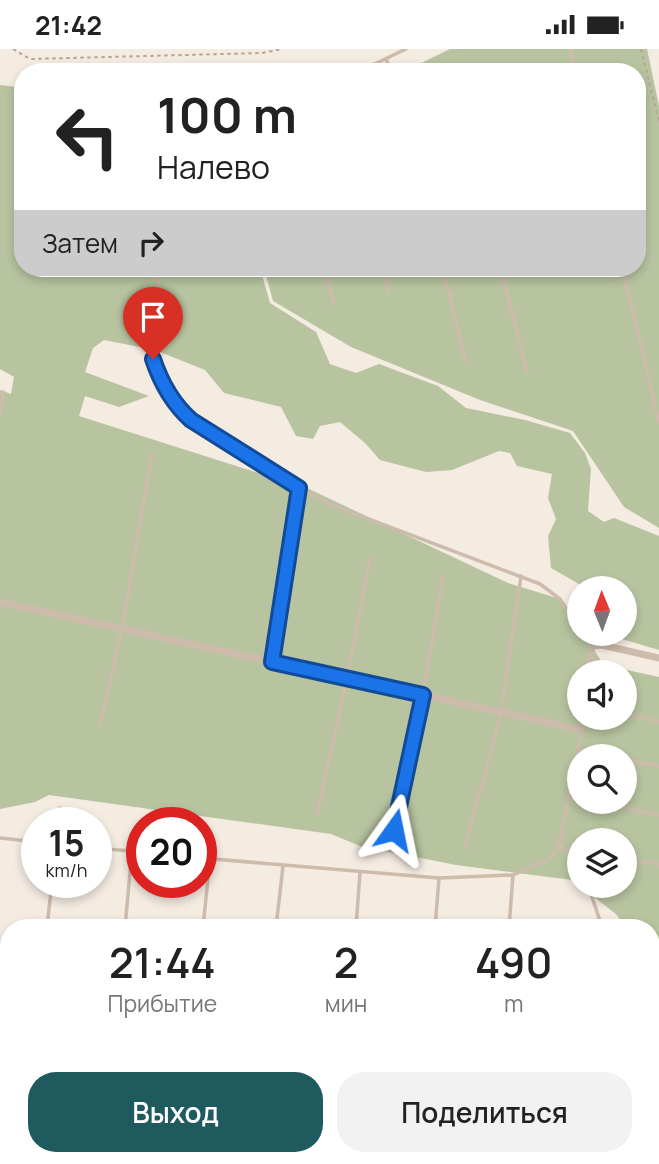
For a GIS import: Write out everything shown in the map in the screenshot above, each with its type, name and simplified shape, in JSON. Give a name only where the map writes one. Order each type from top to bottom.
[{"type":"street","points":[[0,602],[567,727]]},
{"type":"street","points":[[590,660],[592,646]]},
{"type":"street","points":[[606,646],[659,658]]},
{"type":"lane","points":[[377,63],[406,49]]},
{"type":"lane","points":[[386,59],[388,63]]},
{"type":"lane","points":[[159,277],[153,359],[167,393],[178,409],[191,420],[299,488],[332,505],[540,583],[560,599],[567,609]]},
{"type":"lane","points":[[327,277],[334,304]]},
{"type":"lane","points":[[385,277],[389,292]]},
{"type":"lane","points":[[445,277],[466,362]]},
{"type":"lane","points":[[503,277],[527,372]]},
{"type":"lane","points":[[624,277],[659,421]]},
{"type":"lane","points":[[0,415],[4,392]]},
{"type":"lane","points":[[100,725],[122,629],[152,453]]},
{"type":"lane","points":[[272,662],[299,488]]},
{"type":"lane","points":[[317,814],[370,558]]},
{"type":"lane","points":[[394,830],[423,695],[443,576]]},
{"type":"lane","points":[[465,848],[501,713],[521,576]]},
{"type":"lane","points":[[637,716],[659,721]]},
{"type":"lane","points":[[579,744],[582,730]]},
{"type":"lane","points":[[637,761],[659,766]]},
{"type":"lane","points":[[217,860],[439,878],[513,875],[549,859],[559,846],[567,807]]},
{"type":"lane","points":[[637,810],[659,815]]},
{"type":"lane","points":[[0,838],[21,840]]},
{"type":"lane","points":[[559,846],[567,852]]},
{"type":"lane","points":[[637,861],[659,864]]},
{"type":"lane","points":[[277,919],[283,866]]},
{"type":"lane","points":[[357,919],[360,872]]},
{"type":"lane","points":[[510,919],[513,875]]},
{"type":"lane","points":[[436,919],[439,878]]},
{"type":"lane","points":[[48,919],[50,898]]},
{"type":"lane","points":[[126,919],[128,898]]},
{"type":"lane","points":[[204,919],[206,898]]},
{"type":"lane","points":[[592,898],[599,919]]},
{"type":"path","points":[[13,49],[30,58],[262,53],[282,49]]},
{"type":"path","points":[[646,69],[659,121]]},
{"type":"green space","points":[[450,49],[647,49],[659,106],[659,528],[624,507],[573,431],[480,400],[351,347],[273,301],[266,277],[646,277],[646,63],[421,63]]},
{"type":"green space","points":[[0,85],[14,87],[14,277],[263,277],[270,303],[316,332],[330,364],[356,373],[379,364],[438,386],[466,408],[525,420],[570,433],[585,453],[591,469],[588,511],[604,522],[614,518],[659,536],[659,650],[637,644],[637,576],[567,577],[551,568],[548,536],[556,519],[548,498],[552,474],[517,466],[510,453],[499,451],[452,470],[426,472],[380,460],[340,422],[320,426],[313,439],[296,436],[281,407],[224,393],[205,370],[155,350],[104,340],[93,348],[85,372],[149,396],[119,407],[85,396],[79,416],[309,489],[508,583],[560,599],[567,610],[567,646],[591,646],[601,660],[567,660],[567,730],[637,730],[637,672],[659,677],[659,919],[619,919],[595,898],[637,898],[637,828],[567,828],[567,879],[456,865],[360,846],[331,834],[217,818],[217,807],[136,807],[49,795],[35,802],[0,809],[0,390],[11,394],[14,377],[0,369]]},
{"type":"route","points":[[153,359],[167,393],[178,409],[191,420],[299,488],[272,662],[423,695],[394,830]]}]
